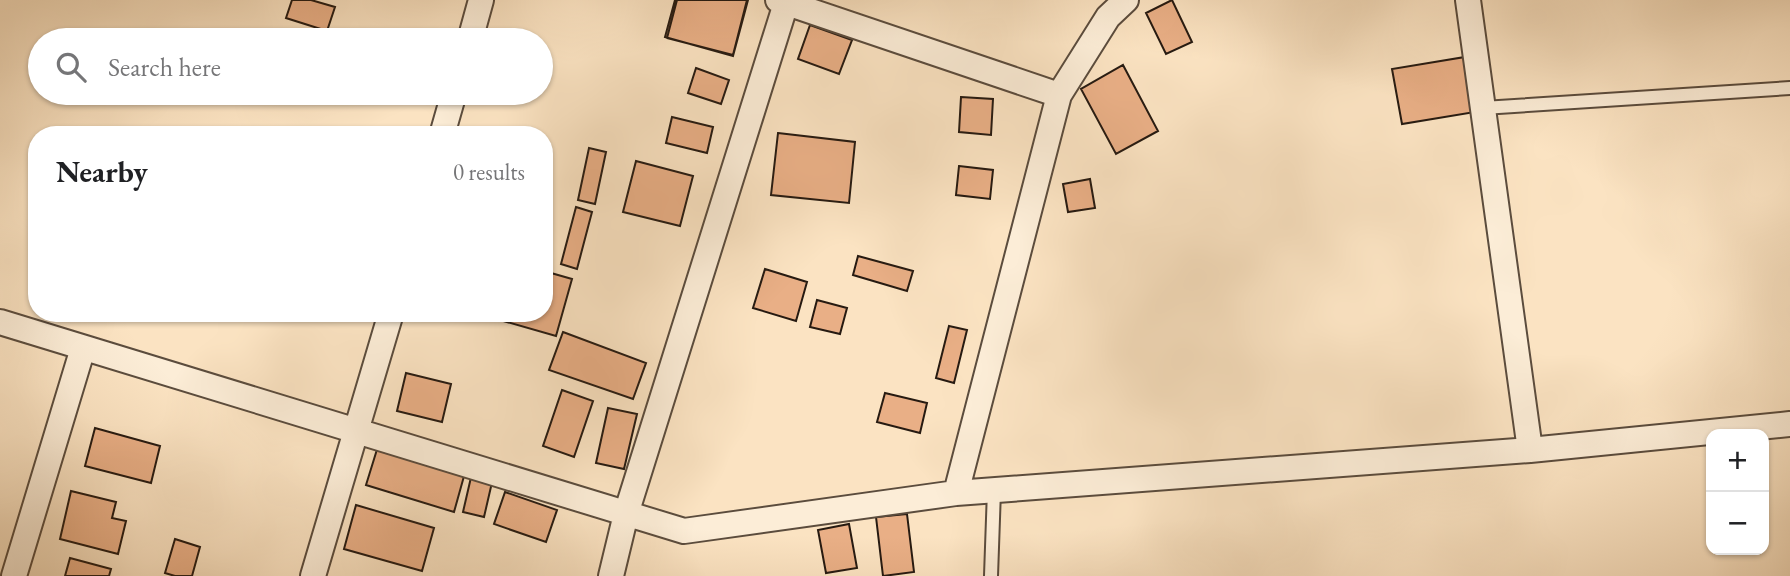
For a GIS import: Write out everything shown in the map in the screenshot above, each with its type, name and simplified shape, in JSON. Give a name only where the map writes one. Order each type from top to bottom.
[{"type":"street","points":[[473,28],[481,0]]},
{"type":"street","points":[[956,493],[1059,95],[1108,17],[1126,0]]},
{"type":"street","points":[[1468,0],[1531,450]]},
{"type":"street","points":[[611,576],[626,514],[784,1],[1059,95]]},
{"type":"street","points":[[445,126],[451,105]]},
{"type":"street","points":[[0,322],[684,531],[956,493],[1531,450],[1790,424]]},
{"type":"street","points":[[313,576],[388,322]]},
{"type":"street","points":[[14,576],[83,348]]},
{"type":"lane","points":[[1483,108],[1790,88]]},
{"type":"lane","points":[[991,576],[994,490]]},
{"type":"building","points":[[292,0],[311,0],[335,7],[328,28],[318,28],[286,18]]},
{"type":"building","points":[[675,0],[748,0],[733,56],[665,37]]},
{"type":"building","points":[[677,0],[747,0],[733,55],[667,38]]},
{"type":"building","points":[[1172,0],[1192,42],[1166,54],[1146,13]]},
{"type":"building","points":[[810,25],[852,40],[839,74],[798,59]]},
{"type":"building","points":[[1465,57],[1475,112],[1402,124],[1392,69]]},
{"type":"building","points":[[1123,65],[1158,131],[1116,154],[1081,89]]},
{"type":"building","points":[[696,68],[729,80],[721,104],[688,93]]},
{"type":"building","points":[[961,97],[993,99],[991,135],[959,132]]},
{"type":"building","points":[[672,117],[713,127],[707,153],[666,143]]},
{"type":"building","points":[[778,133],[855,142],[849,203],[771,195]]},
{"type":"building","points":[[589,148],[606,152],[595,204],[578,200]]},
{"type":"building","points":[[636,161],[693,176],[680,226],[623,212]]},
{"type":"building","points":[[959,166],[993,170],[990,199],[956,195]]},
{"type":"building","points":[[1090,179],[1095,208],[1068,212],[1063,184]]},
{"type":"building","points":[[576,207],[592,212],[577,269],[561,264]]},
{"type":"building","points":[[858,256],[913,271],[907,291],[853,275]]},
{"type":"building","points":[[765,269],[807,282],[796,321],[753,308]]},
{"type":"building","points":[[553,274],[572,279],[556,336],[507,322],[553,322]]},
{"type":"building","points":[[817,300],[847,308],[840,334],[810,327]]},
{"type":"building","points":[[949,326],[967,330],[954,383],[936,378]]},
{"type":"building","points":[[563,332],[646,363],[633,399],[549,370]]},
{"type":"building","points":[[406,373],[451,384],[442,422],[397,411]]},
{"type":"building","points":[[562,390],[593,401],[574,457],[543,446]]},
{"type":"building","points":[[885,393],[927,403],[920,433],[877,422]]},
{"type":"building","points":[[608,408],[637,414],[624,469],[596,463]]},
{"type":"building","points":[[95,428],[160,446],[151,483],[85,466]]},
{"type":"building","points":[[379,443],[466,469],[454,512],[366,485]]},
{"type":"building","points":[[472,473],[493,478],[484,517],[463,512]]},
{"type":"building","points":[[71,491],[116,502],[112,518],[126,521],[118,554],[60,539]]},
{"type":"building","points":[[505,492],[557,510],[546,542],[494,524]]},
{"type":"building","points":[[356,505],[434,528],[422,571],[344,549]]},
{"type":"building","points":[[907,514],[914,572],[883,576],[876,517]]},
{"type":"building","points":[[849,524],[857,568],[826,573],[818,530]]},
{"type":"building","points":[[175,539],[200,547],[192,576],[165,573]]},
{"type":"building","points":[[70,558],[111,569],[109,576],[65,576]]}]
